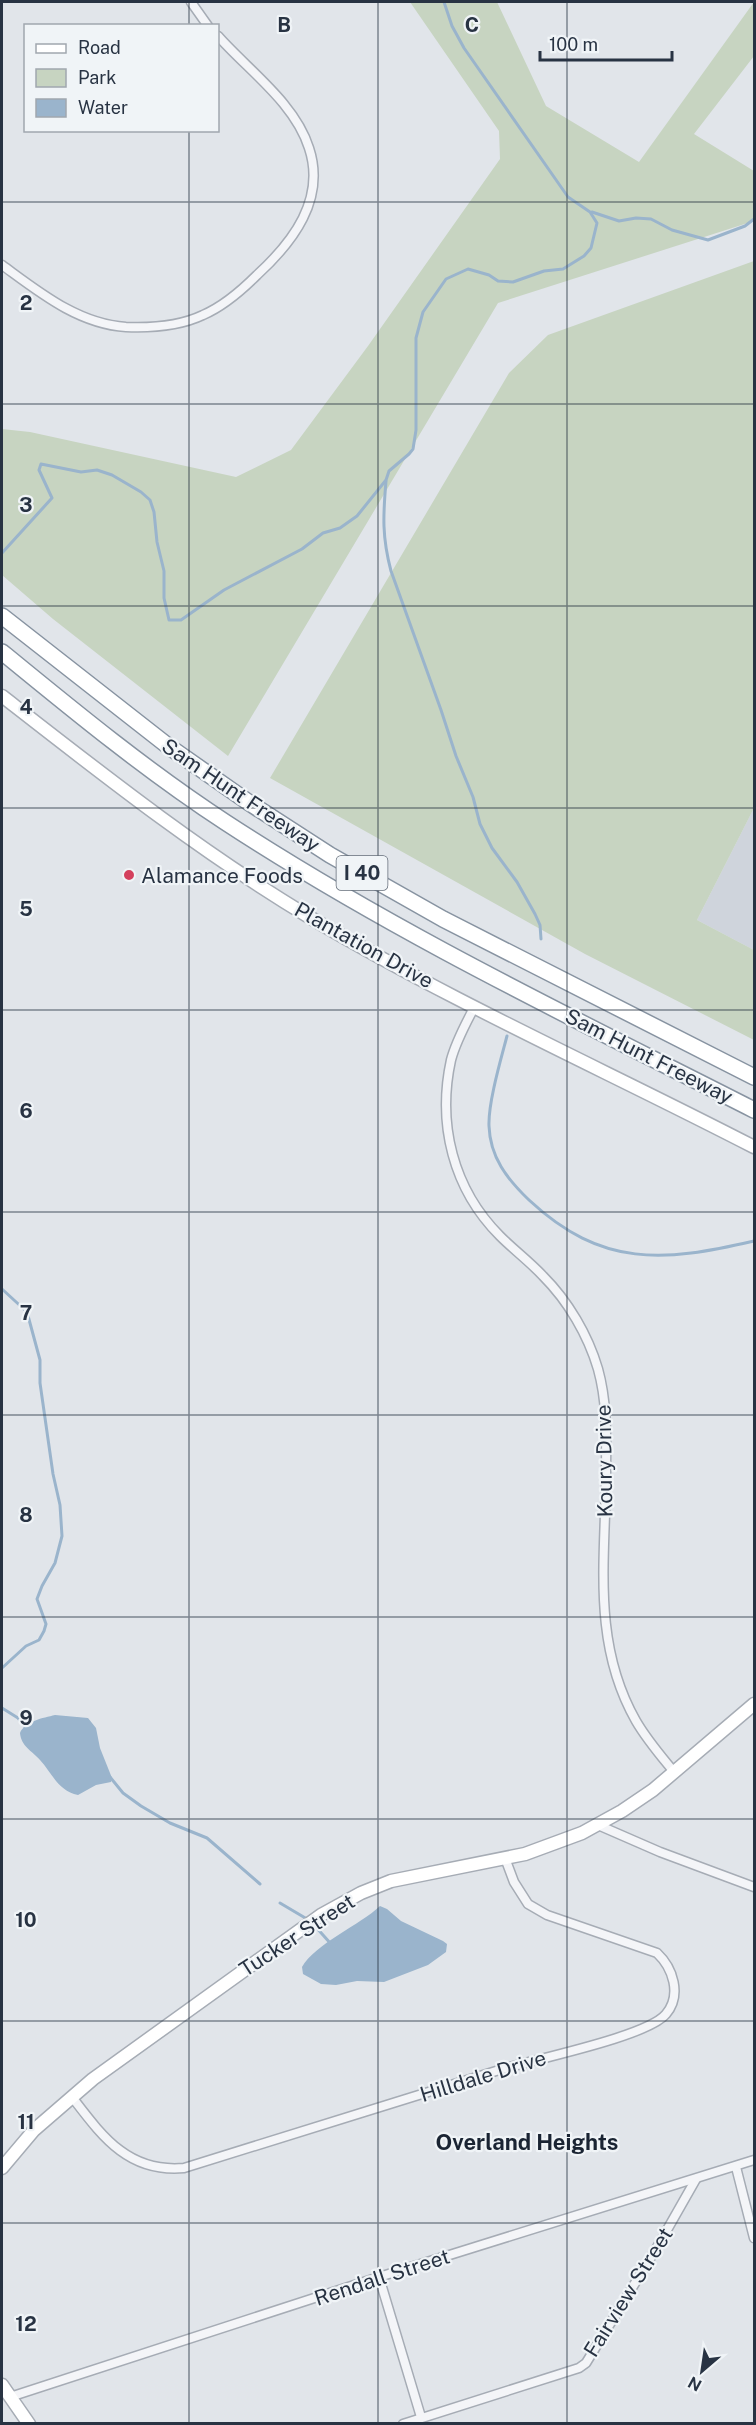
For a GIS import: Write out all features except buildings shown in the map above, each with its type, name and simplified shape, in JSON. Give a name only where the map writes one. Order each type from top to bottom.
[{"type":"highway","name":"Sam Hunt Freeway","points":[[2,616],[168,746],[248,802],[330,855],[443,919],[754,1077]]},
{"type":"highway","name":"Sam Hunt Freeway","points":[[2,652],[151,769],[223,821],[289,863],[383,918],[476,968],[754,1110]]},
{"type":"street","points":[[191,2],[207,24]]},
{"type":"street","points":[[2,265],[65,309],[93,320],[124,327],[157,327],[202,316],[237,294],[268,265],[301,225],[310,203],[313,177],[310,150],[304,133],[292,112],[219,37]]},
{"type":"street","name":"Plantation Drive","points":[[2,696],[79,758],[231,866],[312,918],[474,1006],[754,1147]]},
{"type":"street","name":"Koury Drive","points":[[474,1006],[452,1059],[447,1088],[448,1140],[466,1192],[500,1236],[559,1292],[585,1337],[598,1370],[607,1426],[602,1600],[607,1646],[623,1694],[636,1720],[674,1772]]},
{"type":"street","name":"Tucker Street","points":[[2,2168],[33,2130],[72,2097],[211,1992],[321,1914],[346,1900],[391,1881],[505,1858],[552,1845],[598,1825],[642,1798],[754,1704]]},
{"type":"street","points":[[598,1825],[660,1852],[754,1887]]},
{"type":"street","name":"Hilldale Drive","points":[[72,2097],[93,2124],[121,2152],[138,2162],[153,2167],[184,2168],[495,2071],[638,2032],[666,2014],[672,2004],[674,1989],[672,1973],[663,1958],[648,1948],[547,1915],[528,1904],[517,1888],[505,1858]]},
{"type":"street","name":"Rendall Street","points":[[10,2397],[379,2277],[754,2160]]},
{"type":"street","points":[[736,2167],[754,2238]]},
{"type":"street","name":"Fairview Street","points":[[403,2424],[579,2368],[586,2363],[696,2179]]},
{"type":"street","points":[[379,2277],[421,2417]]},
{"type":"street","points":[[2,2385],[29,2424]]},
{"type":"shaded area","points":[[754,808],[754,950],[697,920]]},
{"type":"green space","points":[[410,2],[497,2],[546,106],[639,162],[754,2],[754,56],[694,134],[754,171],[754,221],[498,303],[228,756],[53,619],[2,575],[2,429],[30,432],[236,477],[291,450],[368,346],[500,159],[499,131]]},
{"type":"green space","points":[[754,261],[754,808],[697,920],[754,950],[754,1040],[585,954],[270,778],[509,373],[548,335]]},
{"type":"water","points":[[55,1715],[88,1718],[96,1728],[100,1748],[112,1778],[111,1782],[96,1785],[78,1795],[71,1793],[60,1786],[25,1745],[20,1733],[22,1729],[35,1721]]},
{"type":"water","points":[[380,1906],[401,1921],[443,1941],[447,1944],[446,1952],[428,1965],[384,1982],[357,1981],[336,1985],[321,1984],[303,1974],[302,1967],[317,1950]]},
{"type":"waterway","points":[[2,553],[52,498],[39,470],[41,464],[81,472],[97,470],[112,475],[150,500],[164,571],[164,598],[169,620],[181,620],[224,590],[302,549],[323,533],[340,528],[357,516],[386,480],[389,471],[413,449],[416,430],[416,338],[423,312],[446,279],[468,269],[489,275],[498,281],[513,282],[544,271],[563,269],[584,256],[591,248],[597,223],[590,212],[568,197],[464,48],[452,26],[444,2]]},
{"type":"waterway","points":[[592,212],[619,221],[636,218],[651,219],[672,230],[708,240],[745,226],[754,219]]},
{"type":"waterway","points":[[386,481],[384,526],[391,571],[456,756],[473,797],[480,824],[492,848],[517,882],[535,914],[540,925],[541,939]]},
{"type":"waterway","points":[[507,1036],[495,1081],[489,1116],[490,1137],[501,1167],[529,1200],[556,1222],[582,1238],[635,1254],[691,1253],[754,1241]]},
{"type":"waterway","points":[[2,1289],[27,1312],[40,1360],[40,1383],[53,1474],[60,1505],[62,1536],[55,1563],[37,1599],[46,1624],[44,1631],[39,1640],[26,1646],[2,1668]]},
{"type":"waterway","points":[[2,1708],[18,1718],[26,1728]]},
{"type":"waterway","points":[[110,1777],[123,1793],[141,1806],[170,1823],[207,1838],[260,1884]]},
{"type":"waterway","points":[[280,1903],[307,1919]]},
{"type":"waterway","points":[[315,1926],[331,1944]]},
{"type":"place","name":"Alamance Foods","points":[[129,875]]},
{"type":"district","name":"Overland Heights","points":[[527,2142]]}]
